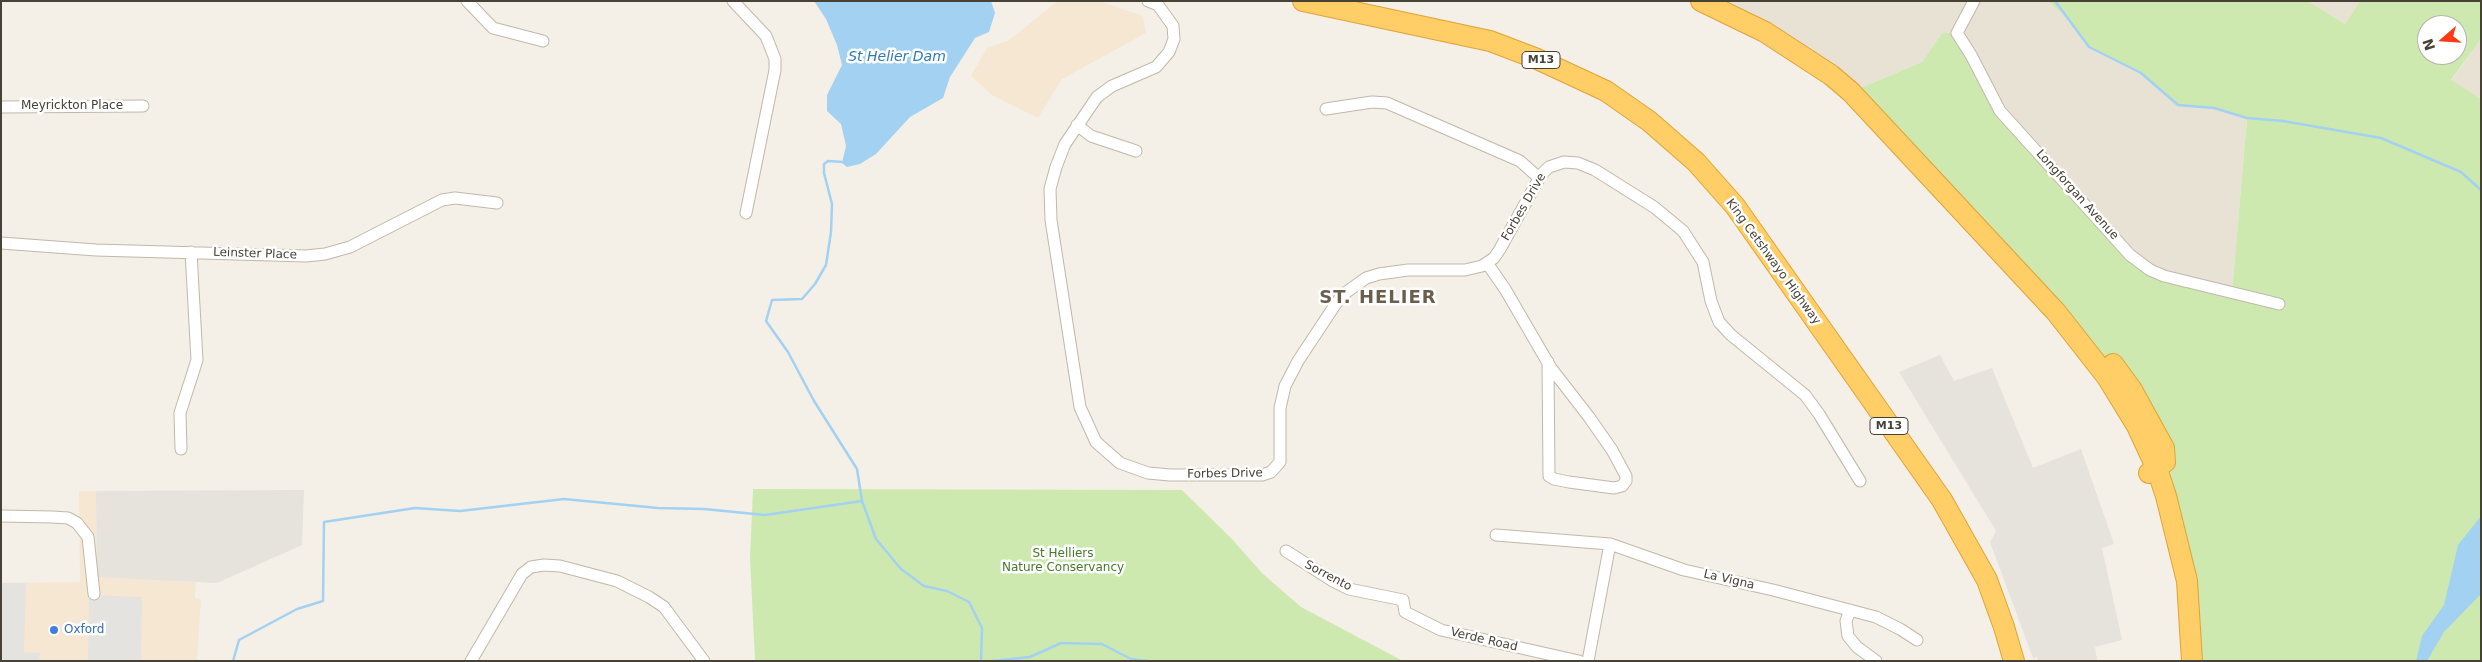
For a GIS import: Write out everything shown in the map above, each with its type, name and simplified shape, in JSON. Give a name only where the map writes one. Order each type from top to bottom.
[{"type":"highway","name":"King Cetshwayo Highway","points":[[1303,1],[1490,41],[1569,72],[1606,91],[1649,121],[1696,162],[1738,207],[1947,508],[1986,580],[2004,627],[2014,661]]},
{"type":"highway","points":[[1701,1],[1765,32],[1831,75],[1851,92],[2075,334],[2107,377],[2137,426],[2177,536],[2187,582],[2192,661]]},
{"type":"street","points":[[467,1],[493,28],[544,41]]},
{"type":"street","points":[[733,1],[766,36],[775,59],[775,70],[746,213]]},
{"type":"street","name":"Forbes Drive","points":[[1148,1],[1158,5],[1173,26],[1174,39],[1170,52],[1156,67],[1105,90],[1096,97],[1076,125],[1056,167],[1050,188],[1050,208],[1082,415],[1096,442],[1110,456],[1135,470],[1170,475],[1262,475],[1271,472],[1280,462],[1280,408],[1285,386],[1298,361],[1341,296],[1366,278],[1379,274],[1408,270],[1475,269],[1487,263],[1500,249],[1539,178],[1549,167],[1564,162],[1587,166],[1654,208],[1683,231],[1703,262],[1711,301],[1719,322],[1736,339],[1805,395],[1820,414],[1860,481]]},
{"type":"street","name":"Longforgan Avenue","points":[[1974,1],[1957,32],[1972,55],[2000,110],[2130,255],[2150,270],[2164,276],[2279,304]]},
{"type":"street","points":[[1326,110],[1372,102],[1387,103],[1520,161],[1539,178]]},
{"type":"street","name":"Meyrickton Place","points":[[1,107],[144,106]]},
{"type":"street","points":[[1076,125],[1091,136],[1136,151]]},
{"type":"street","name":"Leinster Place","points":[[1,243],[96,250],[306,256],[326,254],[350,247],[442,200],[455,198],[497,203]]},
{"type":"street","points":[[181,449],[180,413],[198,360],[191,252]]},
{"type":"street","points":[[1487,263],[1505,289],[1548,362],[1612,450],[1626,476],[1626,481],[1622,486],[1614,488],[1554,479],[1549,476],[1548,362]]},
{"type":"street","points":[[1,516],[52,516],[68,518],[77,523],[88,537],[94,594]]},
{"type":"street","name":"La Vigna","points":[[1496,535],[1610,544],[1684,570],[1850,610],[1889,622],[1917,640]]},
{"type":"street","points":[[1588,661],[1610,544]]},
{"type":"street","name":"Sorrento","points":[[1286,551],[1332,581],[1349,589],[1403,600]]},
{"type":"street","points":[[472,661],[522,574],[531,568],[544,565],[560,566],[617,581],[643,593],[664,607],[704,661]]},
{"type":"street","name":"Verde Road","points":[[1403,600],[1405,612],[1442,630],[1579,661]]},
{"type":"street","points":[[1850,610],[1846,621],[1848,636],[1856,646],[1876,661]]},
{"type":"shaded area","points":[[1058,1],[1098,1],[1143,16],[1146,33],[1062,79],[1038,118],[992,95],[971,76],[987,48],[1008,41]]},
{"type":"shaded area","points":[[1701,1],[2048,1],[2066,17],[2089,47],[2141,73],[2178,105],[2214,108],[2247,118],[2232,293],[2154,272],[2019,131],[1942,33],[1922,62],[1851,92]]},
{"type":"shaded area","points":[[2308,1],[2360,1],[2345,24]]},
{"type":"shaded area","points":[[2481,39],[2481,99],[2451,81],[2462,65],[2467,65],[2467,59]]},
{"type":"shaded area","points":[[1940,355],[1954,381],[1992,368],[2033,468],[2081,449],[2114,544],[2102,548],[2122,640],[2095,647],[2097,661],[2038,661],[2037,657],[2033,658],[1990,542],[1996,531],[1899,372]]},
{"type":"shaded area","points":[[304,490],[302,545],[217,583],[97,577],[96,491]]},
{"type":"shaded area","points":[[79,491],[96,491],[97,576],[196,582],[195,598],[201,599],[197,661],[1,661],[1,583],[80,582]]},
{"type":"shaded area","points":[[1,583],[26,583],[24,652],[40,653],[39,661],[1,661]]},
{"type":"shaded area","points":[[89,595],[142,597],[141,661],[88,661]]},
{"type":"green space","points":[[2048,1],[2308,1],[2345,24],[2360,1],[2481,1],[2481,39],[2467,58],[2467,15],[2417,15],[2417,65],[2462,65],[2451,80],[2481,99],[2481,661],[2192,661],[2177,536],[2107,377],[1851,92],[1922,62],[1942,33],[1957,33],[1996,103],[2139,262],[2232,292],[2247,119],[2214,108],[2178,105],[2141,73],[2089,47],[2066,17]]},
{"type":"green space","name":"St Helliers Nature Conservancy","points":[[753,489],[1182,490],[1232,539],[1262,573],[1301,607],[1403,661],[755,661],[750,558]]},
{"type":"water","name":"St Helier Dam","points":[[814,1],[991,1],[995,13],[989,32],[975,38],[950,77],[943,98],[910,117],[876,154],[860,164],[847,167],[842,163],[846,146],[841,124],[827,111],[827,95],[842,65],[837,45],[826,19]]},
{"type":"water","points":[[2481,516],[2481,594],[2444,632],[2427,661],[2416,661],[2422,636],[2444,605],[2458,545]]},
{"type":"waterway","points":[[2055,1],[2089,47],[2141,73],[2178,105],[2214,108],[2247,118],[2283,121],[2381,138],[2461,172],[2481,190]]},
{"type":"waterway","points":[[843,162],[828,161],[824,164],[824,173],[832,204],[831,232],[826,265],[815,284],[802,299],[772,300],[766,321],[788,352],[814,401],[857,469],[862,501],[876,539],[901,569],[924,586],[947,591],[969,602],[982,628],[981,661]]},
{"type":"waterway","points":[[233,661],[239,640],[297,609],[323,601],[324,522],[415,508],[460,511],[564,499],[658,508],[704,509],[765,515],[862,501]]},
{"type":"waterway","points":[[992,661],[1030,657],[1061,643],[1102,644],[1131,659],[1148,661]]},
{"type":"place","name":"Oxford","points":[[54,630]]},
{"type":"district","name":"ST. HELIER","points":[[1378,298]]}]
